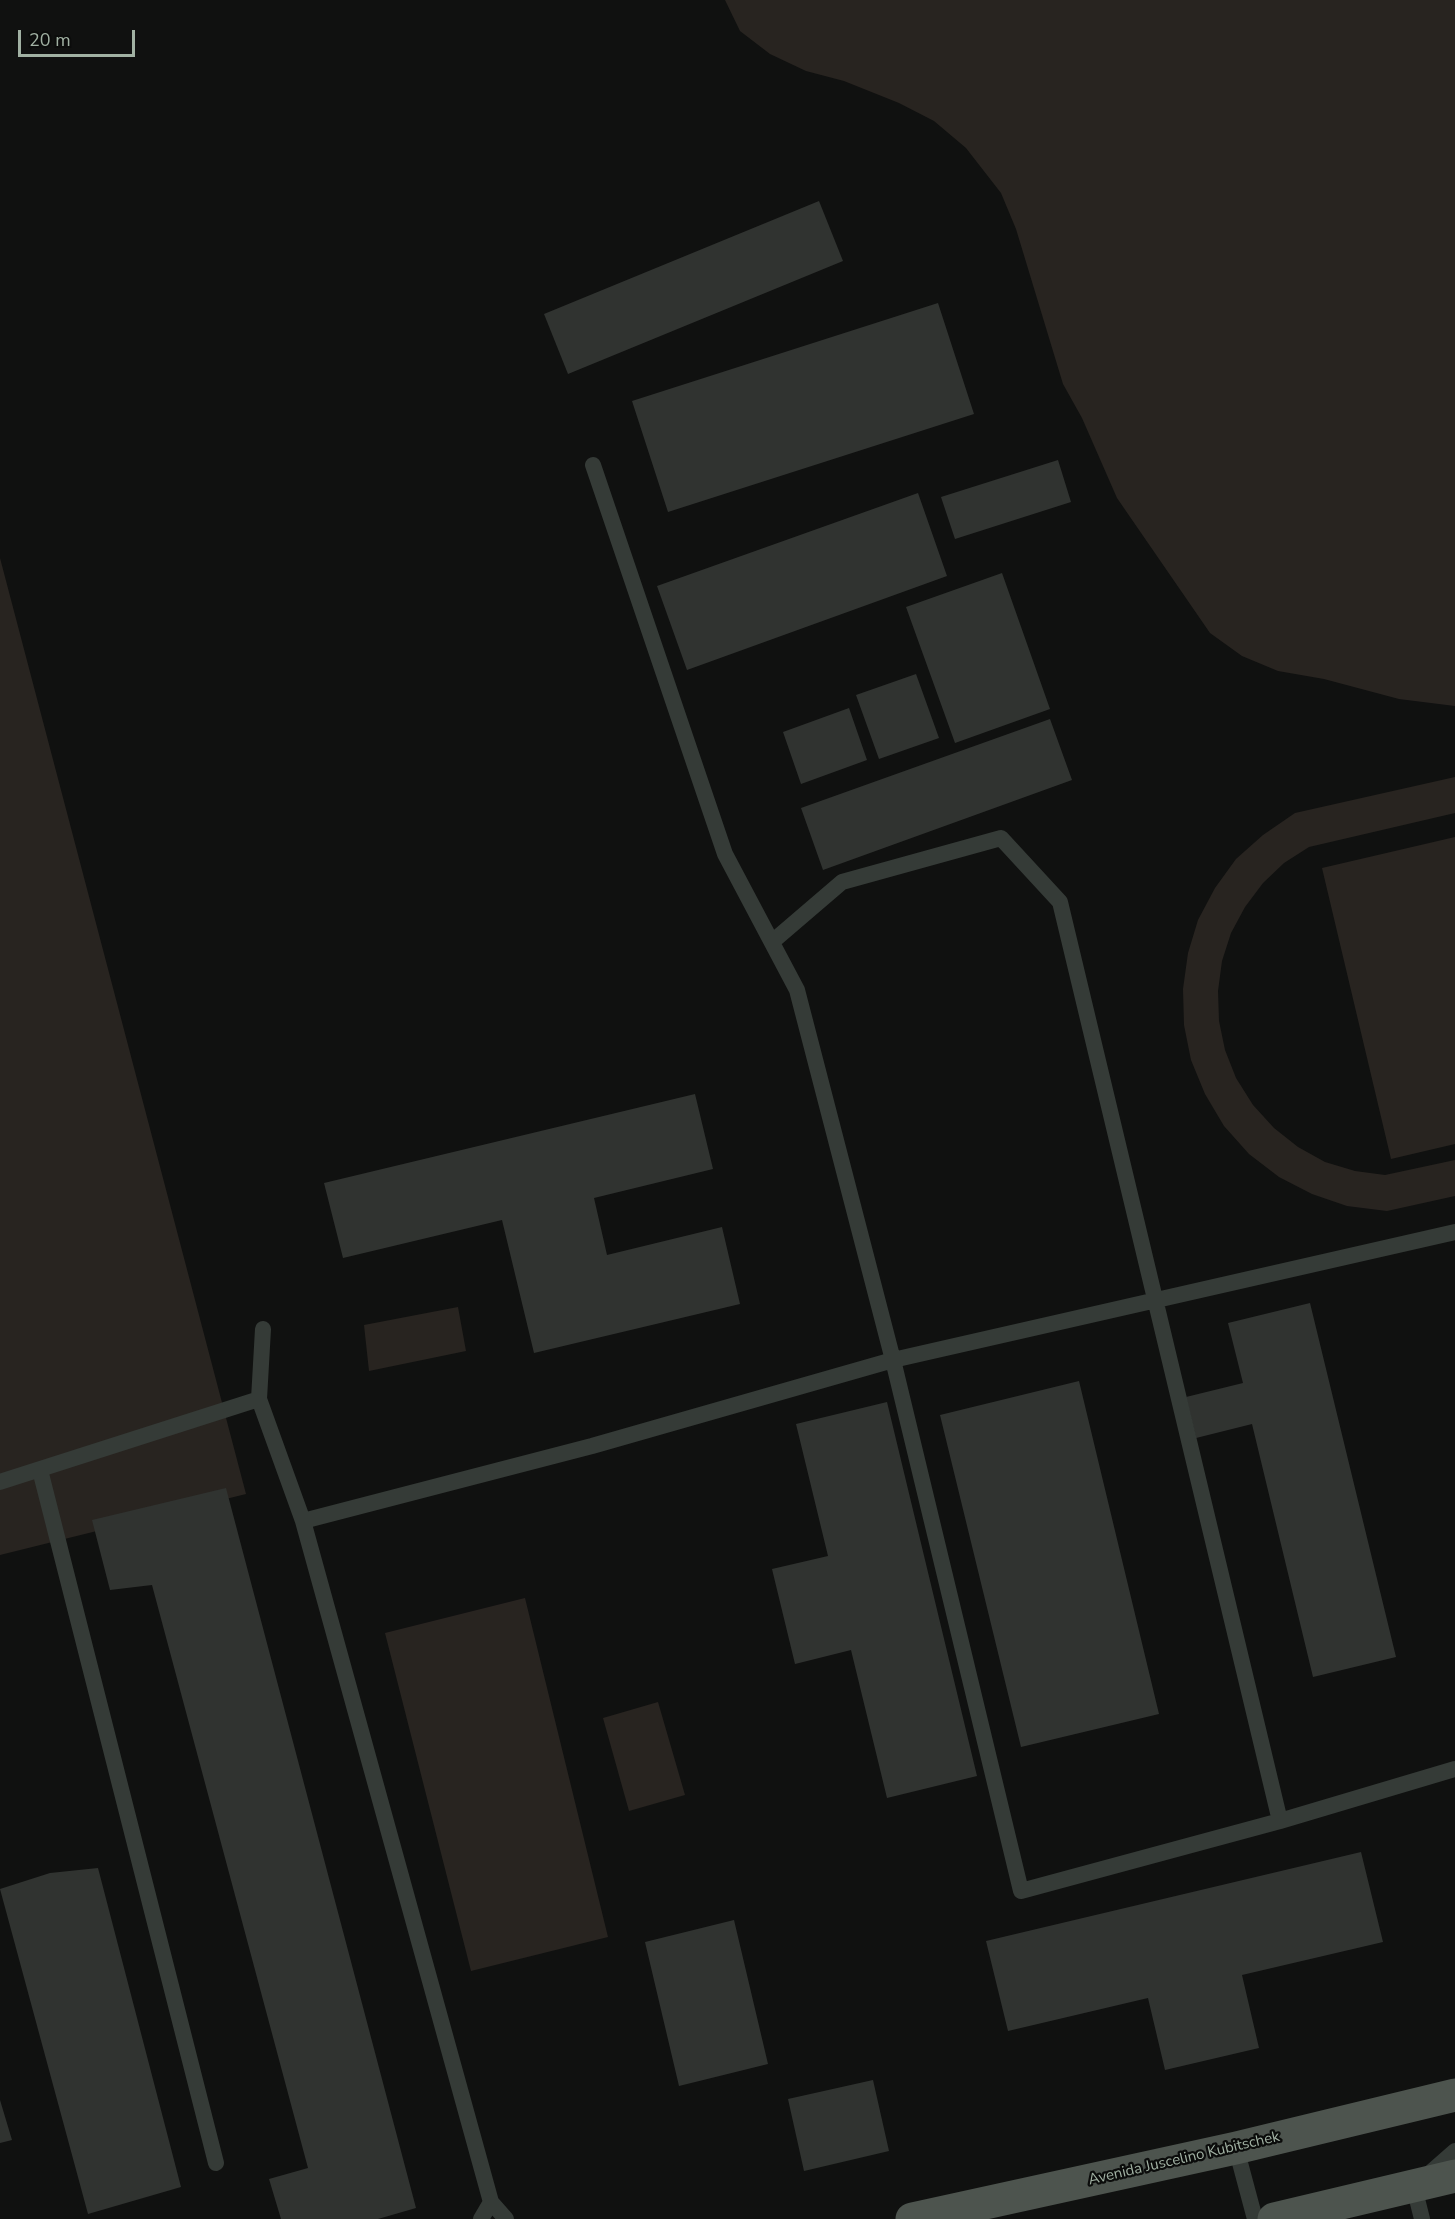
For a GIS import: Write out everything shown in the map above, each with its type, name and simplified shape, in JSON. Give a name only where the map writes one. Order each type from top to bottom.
[{"type":"main road","name":"Avenida Juscelino Kubitschek","points":[[912,2219],[1236,2148],[1455,2095]]},
{"type":"main road","points":[[1274,2219],[1455,2176]]},
{"type":"lane","points":[[593,465],[725,854],[797,990],[893,1360],[1022,1891],[1280,1821],[1455,1769]]},
{"type":"lane","points":[[772,942],[842,882],[1000,838],[1060,902],[1280,1821]]},
{"type":"lane","points":[[303,1521],[592,1446],[893,1360],[1455,1232]]},
{"type":"lane","points":[[263,1329],[259,1399],[303,1521],[491,2202],[506,2219]]},
{"type":"lane","points":[[0,1482],[259,1399]]},
{"type":"lane","points":[[40,1470],[216,2163]]},
{"type":"lane","points":[[1236,2148],[1255,2219]]},
{"type":"lane","points":[[1422,2219],[1414,2187],[1455,2151]]},
{"type":"lane","points":[[481,2219],[491,2202]]},
{"type":"shaded area","points":[[725,0],[1455,0],[1455,706],[1399,699],[1324,679],[1278,671],[1242,656],[1210,633],[1117,498],[1082,418],[1063,384],[1016,229],[1001,193],[966,148],[934,121],[899,103],[844,81],[806,71],[770,54],[740,31]]},
{"type":"shaded area","points":[[0,558],[246,1494],[0,1555]]},
{"type":"shaded area","points":[[1455,777],[1455,813],[1309,847],[1284,863],[1263,883],[1245,907],[1231,933],[1222,961],[1218,991],[1219,1021],[1225,1050],[1236,1078],[1253,1105],[1274,1128],[1298,1147],[1325,1162],[1355,1171],[1385,1175],[1455,1160],[1455,1196],[1387,1211],[1347,1206],[1312,1194],[1279,1177],[1249,1154],[1224,1126],[1205,1094],[1191,1060],[1184,1025],[1183,989],[1188,953],[1198,920],[1215,888],[1236,859],[1263,835],[1295,813]]},
{"type":"shaded area","points":[[1455,837],[1455,1144],[1391,1159],[1322,868]]},
{"type":"shaded area","points":[[458,1307],[466,1351],[369,1371],[364,1325]]},
{"type":"shaded area","points":[[525,1598],[608,1937],[471,1971],[385,1633]]},
{"type":"shaded area","points":[[658,1702],[685,1795],[629,1811],[603,1718]]},
{"type":"building","points":[[819,201],[843,261],[568,374],[544,314]]},
{"type":"building","points":[[938,303],[974,414],[668,512],[632,401]]},
{"type":"building","points":[[1058,460],[1071,502],[955,539],[941,497]]},
{"type":"building","points":[[918,493],[947,576],[687,670],[657,586]]},
{"type":"building","points":[[1002,573],[1050,709],[955,743],[906,607]]},
{"type":"building","points":[[916,674],[939,738],[879,759],[856,695]]},
{"type":"building","points":[[849,708],[867,760],[801,784],[783,732]]},
{"type":"building","points":[[1050,719],[1072,780],[823,870],[801,808]]},
{"type":"building","points":[[695,1094],[713,1169],[594,1198],[607,1255],[722,1227],[740,1304],[534,1353],[502,1220],[343,1258],[324,1183]]},
{"type":"building","points":[[1310,1303],[1396,1657],[1313,1677],[1252,1424],[1196,1438],[1186,1397],[1243,1383],[1228,1323]]},
{"type":"building","points":[[1079,1381],[1159,1714],[1021,1747],[940,1415]]},
{"type":"building","points":[[887,1402],[977,1776],[887,1798],[851,1650],[795,1664],[772,1569],[828,1556],[796,1424]]},
{"type":"building","points":[[226,1488],[416,2208],[378,2219],[281,2219],[269,2179],[308,2168],[152,1585],[110,1590],[92,1520]]},
{"type":"building","points":[[1361,1852],[1383,1942],[1242,1975],[1259,2048],[1165,2070],[1148,1998],[1008,2031],[986,1941]]},
{"type":"building","points":[[98,1868],[181,2187],[88,2214],[0,1889],[50,1873]]},
{"type":"building","points":[[734,1920],[768,2064],[679,2086],[645,1942]]},
{"type":"building","points":[[873,2080],[889,2151],[804,2171],[788,2099]]},
{"type":"building","points":[[0,2100],[12,2140],[0,2143]]}]
